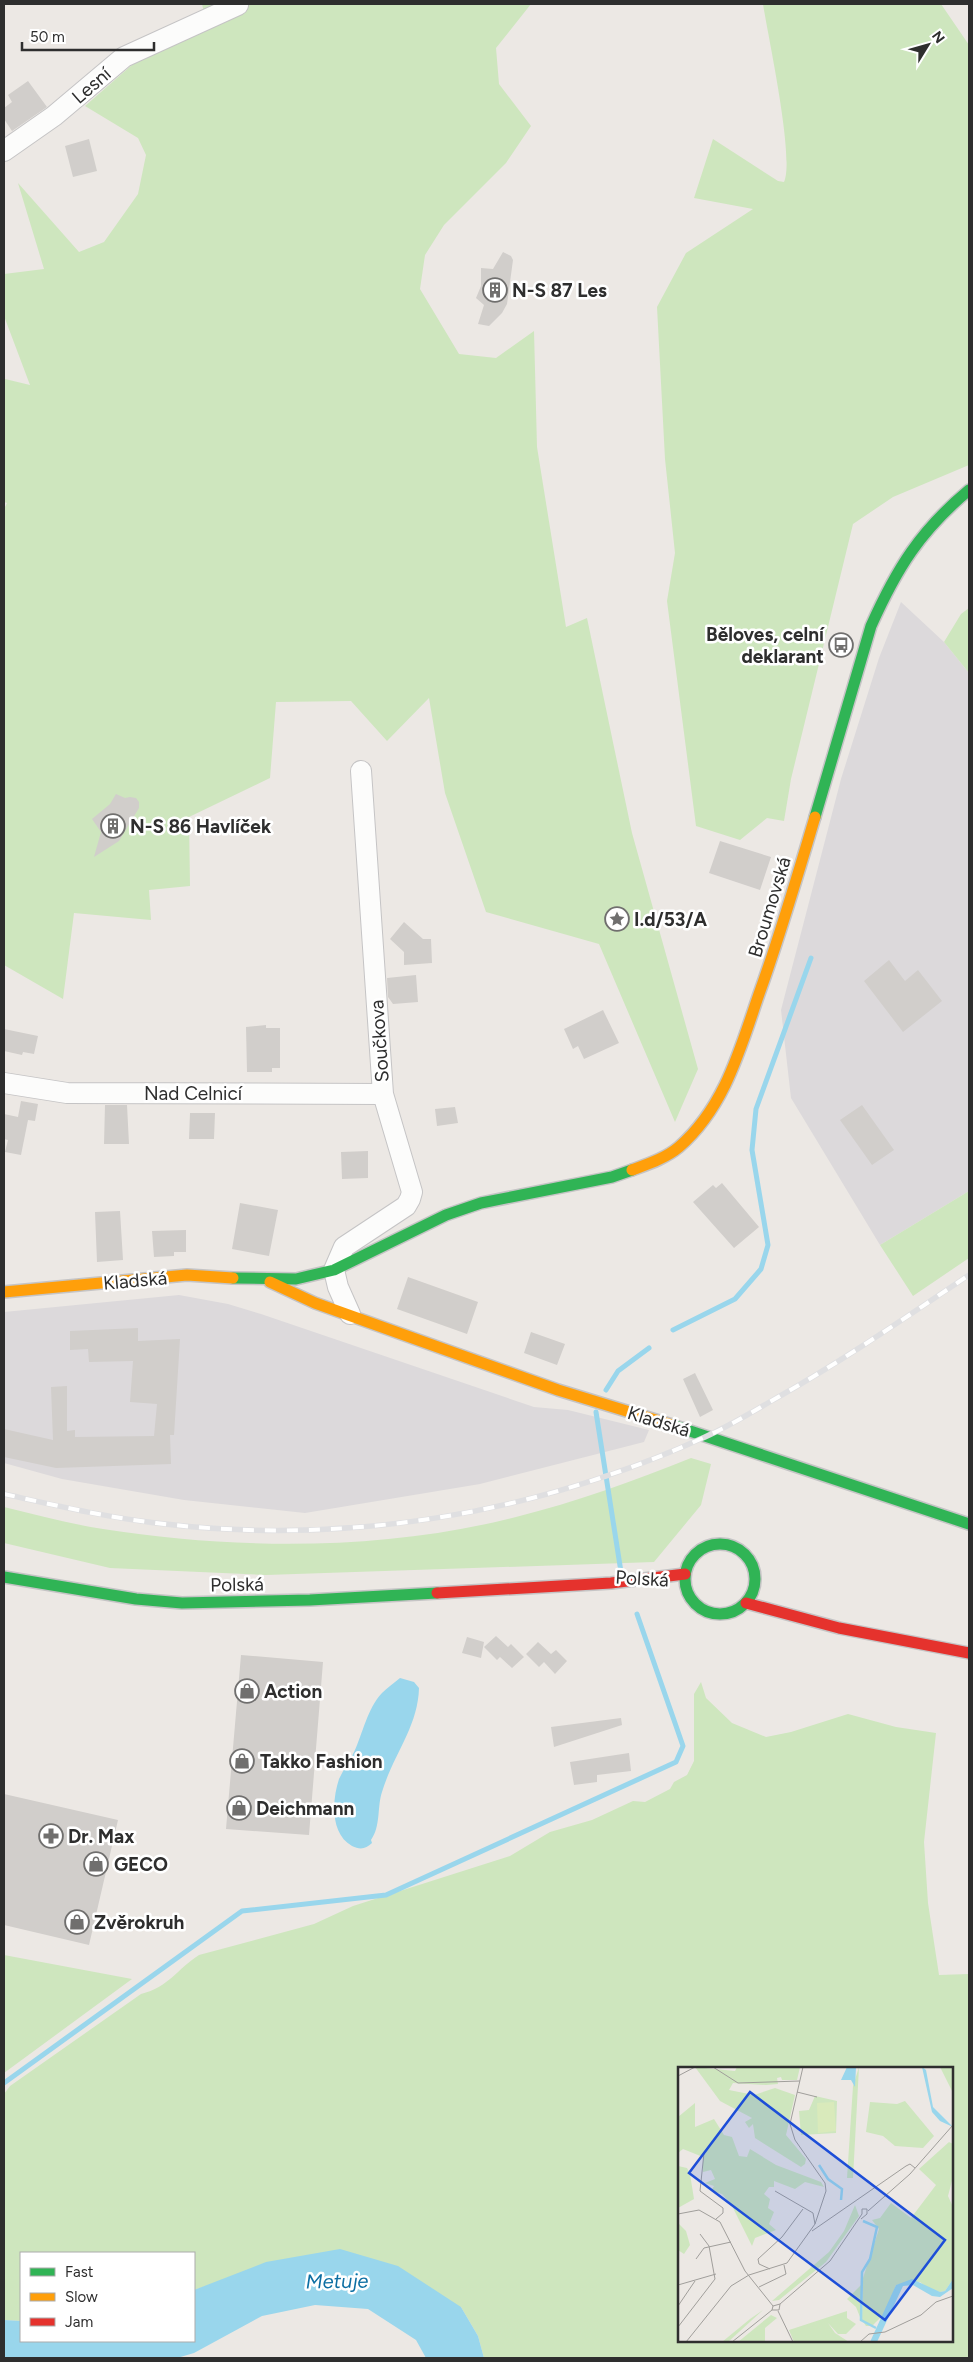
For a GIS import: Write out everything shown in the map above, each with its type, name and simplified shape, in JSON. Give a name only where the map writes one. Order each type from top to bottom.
[{"type":"main road","name":"Broumovská","points":[[481,1203],[612,1177],[637,1169],[657,1160],[678,1146],[713,1108],[732,1073],[781,932],[871,626],[887,588],[907,552],[930,524],[969,490]]},
{"type":"main road","name":"Kladská","points":[[4,1292],[187,1275],[266,1280],[296,1279],[334,1270],[446,1216],[481,1203]]},
{"type":"main road","name":"Kladská","points":[[266,1280],[315,1303],[558,1390],[707,1436],[842,1483],[969,1524]]},
{"type":"main road","points":[[723,1543],[740,1549],[751,1562],[759,1588],[738,1609],[718,1614],[702,1609],[691,1598],[685,1583],[685,1574],[687,1565],[698,1551],[705,1546],[723,1543]]},
{"type":"main road","name":"Polská","points":[[4,1577],[136,1599],[182,1603],[310,1600],[611,1583],[685,1574]]},
{"type":"main road","name":"Polská","points":[[472,1590],[619,1594]]},
{"type":"main road","name":"Polská","points":[[673,1597],[691,1598]]},
{"type":"main road","points":[[780,1599],[839,1628]]},
{"type":"main road","points":[[746,1603],[839,1628],[969,1654]]},
{"type":"street","name":"Lesní","points":[[4,151],[54,116],[124,56],[238,6]]},
{"type":"street","name":"Součkova","points":[[334,1270],[344,1247],[406,1206],[412,1192],[383,1094],[361,770]]},
{"type":"street","name":"Nad Celnicí","points":[[4,1083],[67,1093],[383,1094]]},
{"type":"street","points":[[334,1270],[338,1287],[350,1314]]},
{"type":"shaded area","points":[[901,602],[944,642],[969,673],[969,1191],[880,1245],[791,1098],[781,1010],[841,779],[879,658]]},
{"type":"shaded area","points":[[179,1295],[228,1304],[261,1314],[534,1407],[568,1410],[649,1430],[644,1442],[480,1484],[305,1513],[184,1500],[62,1479],[4,1463],[4,1312]]},
{"type":"green space","points":[[202,4],[531,4],[496,48],[499,84],[531,126],[506,163],[444,225],[425,255],[420,289],[459,354],[496,358],[534,331],[537,447],[566,627],[587,618],[632,833],[698,1069],[675,1122],[599,944],[486,912],[445,793],[429,698],[387,741],[351,701],[276,702],[270,778],[189,817],[190,886],[149,890],[151,920],[74,913],[63,999],[4,965],[4,509],[7,503],[4,502],[4,387],[5,379],[30,385],[4,316],[4,274],[44,269],[18,183],[79,252],[104,242],[138,194],[146,155],[138,138],[85,106],[149,50],[205,17]]},
{"type":"green space","points":[[763,4],[941,4],[969,45],[969,465],[893,497],[853,524],[791,779],[784,821],[767,818],[740,840],[696,826],[667,601],[675,553],[665,459],[657,307],[686,253],[753,209],[694,198],[713,139],[778,181],[784,182],[786,149],[784,124]]},
{"type":"green space","points":[[969,608],[969,673],[944,642],[961,614]]},
{"type":"green space","points":[[969,1191],[969,1258],[913,1296],[880,1245]]},
{"type":"green space","points":[[691,1458],[711,1464],[701,1505],[654,1562],[266,1575],[110,1568],[4,1543],[4,1507],[91,1527],[206,1541],[310,1544],[414,1536],[466,1528],[561,1505]]},
{"type":"green space","points":[[701,1682],[706,1698],[732,1723],[766,1737],[791,1732],[848,1714],[896,1727],[936,1733],[924,1842],[928,1903],[939,1975],[969,1974],[969,2358],[484,2358],[478,2336],[461,2307],[224,2280],[195,2290],[195,2252],[20,2252],[20,2321],[4,2320],[4,2094],[10,2086],[141,1994],[159,1987],[199,1955],[314,1924],[353,1906],[510,1856],[550,1832],[592,1820],[633,1801],[645,1802],[670,1789],[674,1782],[687,1775],[694,1761],[694,1694]]},
{"type":"green space","points":[[4,1955],[132,1979],[4,2073]]},
{"type":"water","points":[[400,1678],[414,1682],[419,1688],[418,1702],[410,1728],[382,1792],[378,1823],[371,1840],[372,1843],[365,1848],[358,1848],[345,1841],[336,1825],[334,1806],[337,1787],[377,1699]]},
{"type":"water","name":"Metuje","points":[[340,2249],[398,2266],[461,2307],[478,2336],[484,2358],[426,2358],[416,2340],[368,2309],[315,2305],[262,2316],[194,2353],[177,2358],[4,2358],[4,2320],[20,2321],[20,2342],[195,2342],[195,2290],[266,2262]]},
{"type":"building","points":[[28,81],[47,107],[12,131],[4,119],[4,108],[12,102],[8,95]]},
{"type":"building","points":[[89,139],[97,171],[73,177],[65,146]]},
{"type":"building","name":"N-S 87 Les","points":[[503,252],[511,256],[513,260],[507,304],[502,313],[489,326],[478,324],[484,305],[476,298],[481,286],[481,268],[493,269]]},
{"type":"building","name":"N-S 86 Havlíček","points":[[116,794],[125,798],[136,798],[139,802],[139,808],[119,841],[94,857],[101,832],[92,819],[110,804]]},
{"type":"building","points":[[720,841],[771,857],[760,890],[709,873]]},
{"type":"building","points":[[404,922],[423,939],[431,939],[432,963],[404,965],[404,952],[390,939]]},
{"type":"building","points":[[889,960],[905,981],[918,970],[942,1001],[903,1032],[864,981]]},
{"type":"building","points":[[416,975],[418,1002],[393,1004],[388,997],[387,978]]},
{"type":"building","points":[[603,1010],[619,1043],[584,1059],[578,1046],[573,1049],[564,1029]]},
{"type":"building","points":[[266,1025],[266,1028],[280,1028],[280,1068],[272,1068],[272,1072],[247,1072],[246,1027]]},
{"type":"building","points":[[4,1029],[38,1036],[34,1054],[23,1052],[22,1055],[4,1051]]},
{"type":"building","points":[[21,1101],[38,1104],[35,1121],[28,1120],[21,1155],[5,1152],[8,1140],[4,1139],[4,1114],[18,1117]]},
{"type":"building","points":[[105,1105],[127,1105],[129,1144],[104,1144]]},
{"type":"building","points":[[862,1105],[894,1150],[872,1165],[840,1120]]},
{"type":"building","points":[[455,1107],[458,1123],[437,1126],[435,1109]]},
{"type":"building","points":[[190,1113],[215,1113],[214,1139],[189,1139]]},
{"type":"building","points":[[368,1151],[368,1178],[342,1179],[341,1152]]},
{"type":"building","points":[[722,1183],[759,1227],[734,1248],[693,1202],[713,1185],[716,1188]]},
{"type":"building","points":[[240,1203],[278,1210],[269,1256],[232,1249]]},
{"type":"building","points":[[120,1211],[123,1260],[97,1262],[95,1212]]},
{"type":"building","points":[[186,1230],[186,1252],[174,1252],[174,1256],[154,1257],[152,1231]]},
{"type":"building","points":[[408,1277],[478,1302],[467,1334],[397,1309]]},
{"type":"building","points":[[138,1328],[138,1341],[180,1339],[174,1435],[170,1435],[171,1464],[56,1468],[4,1457],[4,1429],[53,1440],[51,1387],[67,1386],[67,1431],[75,1430],[75,1437],[154,1436],[157,1404],[130,1402],[133,1361],[89,1362],[88,1349],[70,1350],[70,1331]]},
{"type":"building","points":[[531,1332],[565,1344],[557,1365],[524,1353]]},
{"type":"building","points":[[695,1373],[713,1410],[700,1417],[683,1379]]},
{"type":"building","points":[[496,1636],[508,1647],[511,1644],[524,1657],[512,1668],[500,1657],[497,1660],[484,1647]]},
{"type":"building","points":[[467,1637],[484,1642],[481,1658],[462,1653]]},
{"type":"building","points":[[538,1642],[551,1654],[556,1650],[567,1661],[555,1674],[544,1662],[539,1667],[526,1654]]},
{"type":"building","points":[[241,1655],[323,1662],[309,1835],[226,1829]]},
{"type":"building","points":[[621,1718],[622,1725],[554,1747],[551,1727]]},
{"type":"building","points":[[629,1753],[631,1771],[597,1775],[597,1782],[574,1785],[570,1762]]},
{"type":"building","points":[[4,1794],[118,1820],[89,1945],[4,1925]]},
{"type":"waterway","points":[[673,1330],[735,1299],[761,1269],[768,1245],[752,1150],[756,1109],[811,958]]},
{"type":"waterway","points":[[606,1390],[618,1371],[649,1348]]},
{"type":"waterway","points":[[596,1412],[621,1572]]},
{"type":"waterway","points":[[4,2083],[242,1911],[386,1895],[676,1762],[683,1746],[637,1614]]},
{"type":"railway","points":[[4,1494],[156,1523],[227,1529],[297,1530],[367,1526],[436,1518],[505,1505],[573,1487],[640,1464],[714,1433],[823,1370],[969,1275]]},
{"type":"traffic: fast","points":[[815,817],[871,626],[890,586],[911,552],[937,520],[969,490]]},
{"type":"traffic: fast","points":[[233,1278],[296,1279],[334,1270],[446,1215],[481,1203],[612,1177],[632,1170]]},
{"type":"traffic: fast","points":[[672,1425],[969,1524]]},
{"type":"traffic: fast","points":[[727,1544],[740,1550],[749,1559],[753,1565],[755,1579],[753,1593],[745,1604],[734,1612],[713,1614],[706,1612],[695,1604],[687,1593],[685,1572],[687,1565],[695,1554],[706,1546],[727,1544]]},
{"type":"traffic: fast","points":[[4,1577],[136,1599],[182,1603],[310,1600],[437,1593]]},
{"type":"traffic: slow","points":[[632,1170],[663,1158],[679,1147],[695,1131],[720,1096],[737,1056],[767,972],[815,817]]},
{"type":"traffic: slow","points":[[4,1292],[187,1275],[233,1278]]},
{"type":"traffic: slow","points":[[270,1282],[315,1303],[558,1390],[672,1425]]},
{"type":"traffic: jam","points":[[437,1593],[611,1583],[685,1574]]},
{"type":"traffic: jam","points":[[746,1603],[839,1628],[969,1653]]},
{"type":"place","name":"N-S 87 Les","points":[[495,290]]},
{"type":"place","name":"Běloves, celní deklarant","points":[[841,645]]},
{"type":"place","name":"N-S 86 Havlíček","points":[[113,826]]},
{"type":"place","name":"I.d/53/A","points":[[617,919]]},
{"type":"place","name":"Action","points":[[247,1691]]},
{"type":"place","name":"Takko Fashion","points":[[242,1761]]},
{"type":"place","name":"Deichmann","points":[[239,1808]]},
{"type":"place","name":"Dr. Max","points":[[51,1836]]},
{"type":"place","name":"GECO","points":[[96,1864]]},
{"type":"place","name":"Zvěrokruh","points":[[77,1922]]}]
